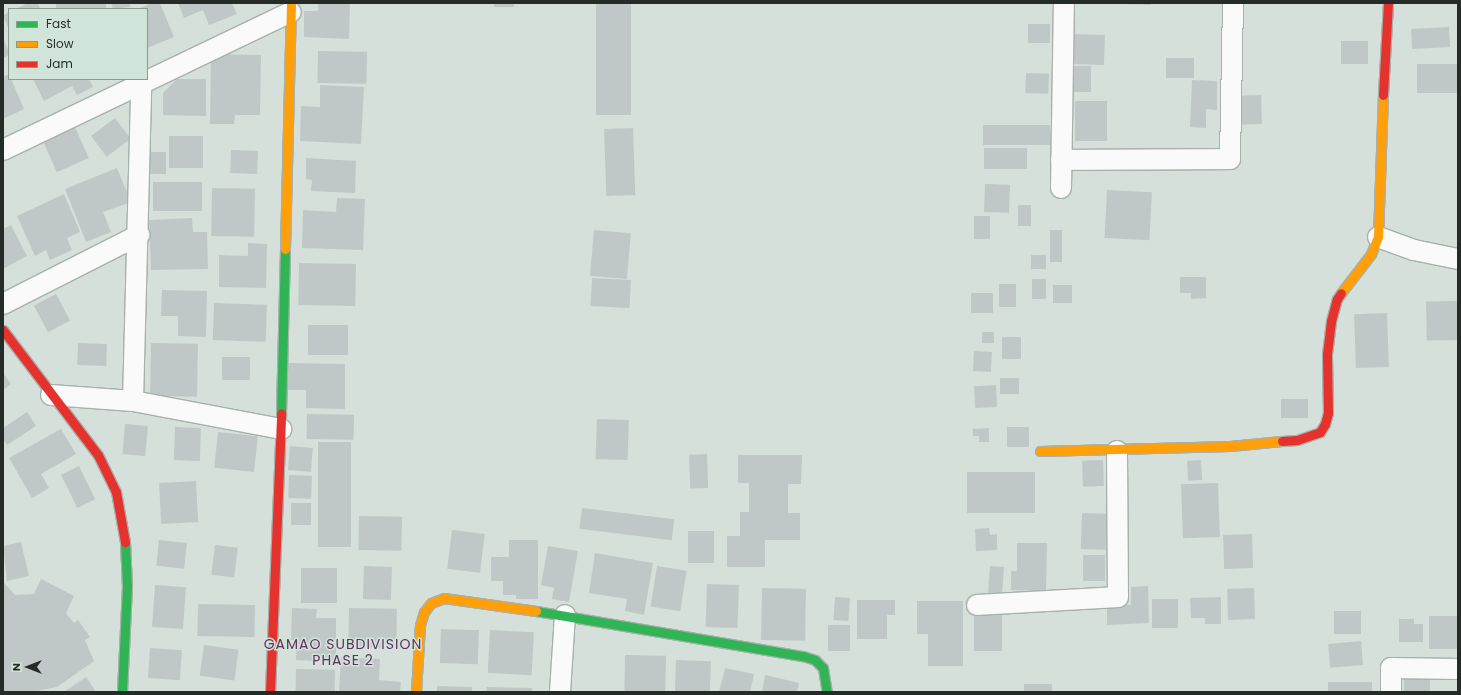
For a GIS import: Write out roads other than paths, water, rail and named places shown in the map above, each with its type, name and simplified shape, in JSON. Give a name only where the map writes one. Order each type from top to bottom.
[{"type":"street","points":[[1061,188],[1064,3]]},
{"type":"street","points":[[1061,160],[1230,159],[1233,3]]},
{"type":"street","points":[[1040,451],[1117,451],[1290,441],[1312,437],[1320,432],[1328,413],[1327,354],[1331,321],[1337,299],[1371,254],[1378,237],[1379,157],[1388,3]]},
{"type":"street","points":[[3,150],[142,86],[291,8],[281,429],[270,692]]},
{"type":"street","points":[[133,401],[140,235],[142,86]]},
{"type":"street","points":[[3,304],[140,235]]},
{"type":"street","points":[[1378,237],[1414,250],[1458,259]]},
{"type":"street","points":[[3,330],[98,455],[116,492],[125,529],[127,586],[122,692]]},
{"type":"street","points":[[51,395],[133,401],[281,429]]},
{"type":"street","points":[[977,605],[1118,597],[1117,451]]},
{"type":"street","points":[[416,692],[420,625],[424,612],[431,603],[444,598],[565,615],[803,656],[815,660],[823,668],[827,692]]},
{"type":"street","points":[[560,692],[565,615]]},
{"type":"street","points":[[1391,692],[1392,668],[1458,669]]},
{"type":"district","name":"GAMAO SUBDIVISION PHASE 2","points":[[343,652]]}]
